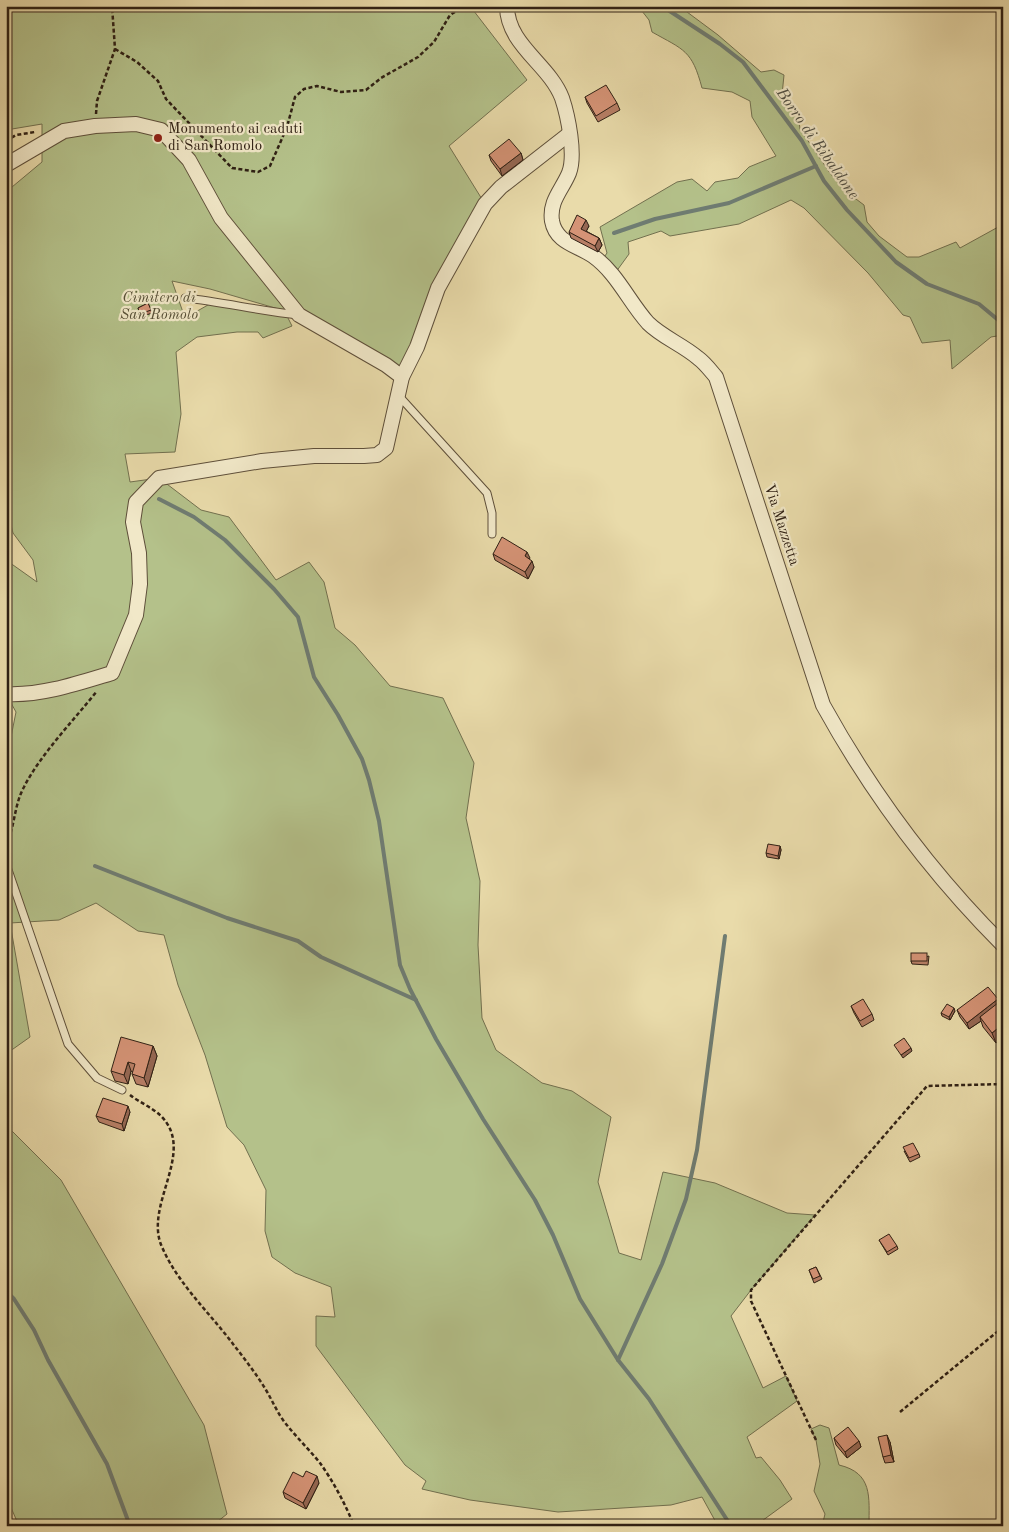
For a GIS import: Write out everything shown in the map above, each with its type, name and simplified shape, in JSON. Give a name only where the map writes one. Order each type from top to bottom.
[{"type":"street","points":[[6,694],[31,692],[77,684],[112,672],[136,615],[140,584],[139,553],[133,522],[136,502],[159,478],[262,461],[314,456],[377,455],[386,448],[402,377],[418,348],[438,288],[485,204],[501,187],[569,134],[562,98],[549,75],[517,39],[507,19],[507,6]]},
{"type":"street","points":[[6,165],[64,131],[95,126],[136,124],[161,130],[189,160],[221,218],[299,315],[386,365],[402,377]]},
{"type":"street","name":"Via Mazzetta","points":[[569,134],[573,155],[569,172],[552,202],[552,220],[555,232],[564,241],[593,256],[613,276],[649,324],[699,358],[716,377],[823,705],[848,750],[921,853],[975,917],[1003,945]]},
{"type":"lane","points":[[185,298],[215,301],[263,312],[299,315]]},
{"type":"lane","points":[[398,396],[487,493],[492,513],[492,534]]},
{"type":"lane","points":[[6,864],[68,1044],[97,1078],[122,1090]]},
{"type":"path","points":[[95,126],[97,101],[116,49],[112,6]]},
{"type":"path","points":[[116,49],[137,62],[158,81],[166,99],[226,164],[232,168],[258,172],[270,166],[287,127],[295,97],[304,89],[317,86],[341,92],[366,90],[381,78],[418,56],[434,42],[450,15],[464,6]]},
{"type":"path","points":[[6,846],[10,838],[16,803],[24,785],[112,672]]},
{"type":"path","points":[[816,1440],[750,1301],[750,1290],[927,1086],[1003,1084]]},
{"type":"path","points":[[122,1090],[161,1115],[172,1131],[173,1154],[168,1181],[160,1202],[160,1242],[166,1258],[194,1298],[234,1345],[266,1391],[270,1402],[284,1422],[320,1462],[354,1526]]},
{"type":"path","points":[[900,1412],[1003,1327]]},
{"type":"green space","name":"Cimitero di San Romolo","points":[[6,6],[470,6],[527,80],[449,146],[485,204],[402,377],[299,315],[210,289],[172,281],[185,318],[215,301],[286,314],[292,326],[263,338],[258,332],[237,332],[197,337],[176,352],[181,414],[175,452],[125,454],[130,482],[159,478],[201,510],[229,517],[276,580],[309,562],[324,582],[335,628],[355,645],[390,686],[443,698],[474,763],[466,818],[480,881],[478,945],[482,1018],[496,1050],[542,1083],[572,1091],[611,1117],[598,1182],[619,1253],[641,1260],[663,1172],[715,1183],[787,1213],[815,1215],[731,1316],[763,1388],[786,1376],[797,1401],[747,1437],[756,1458],[761,1457],[780,1480],[792,1499],[755,1526],[718,1526],[702,1497],[671,1505],[558,1512],[470,1500],[422,1489],[426,1481],[405,1465],[316,1346],[316,1316],[335,1317],[331,1287],[295,1273],[272,1257],[265,1231],[266,1190],[244,1145],[227,1127],[205,1055],[178,985],[164,935],[138,931],[96,903],[59,920],[10,923],[30,1037],[6,1054],[6,762],[16,712],[6,694],[6,560],[37,582],[33,560],[13,533],[6,505],[6,192],[42,162],[42,124],[6,130]]},
{"type":"green space","points":[[638,6],[679,6],[718,35],[761,72],[774,70],[784,75],[782,95],[798,114],[800,129],[844,190],[864,205],[867,222],[879,236],[907,257],[919,257],[956,242],[960,248],[1000,226],[1003,230],[1003,335],[991,337],[952,369],[950,340],[922,343],[910,317],[903,315],[868,273],[804,208],[791,200],[739,224],[670,236],[661,231],[628,242],[629,254],[613,276],[600,263],[607,253],[600,227],[677,182],[692,179],[707,191],[715,182],[738,178],[749,167],[776,156],[752,117],[750,101],[732,92],[702,88],[690,58],[685,52],[652,32],[649,20]]},
{"type":"green space","points":[[6,1125],[61,1180],[204,1425],[227,1514],[212,1526],[19,1526],[6,1496]]},
{"type":"green space","points":[[820,1425],[829,1428],[839,1465],[858,1474],[867,1488],[869,1526],[822,1526],[825,1514],[814,1491],[820,1464],[816,1440],[811,1429]]},
{"type":"building","points":[[606,85],[617,103],[596,116],[585,97]]},
{"type":"building","points":[[509,139],[521,153],[500,169],[489,155]]},
{"type":"building","points":[[577,215],[586,220],[581,229],[599,238],[595,246],[569,232]]},
{"type":"building","points":[[148,303],[151,310],[140,314],[138,308]]},
{"type":"building","points":[[502,537],[527,552],[525,556],[532,561],[525,572],[493,554]]},
{"type":"building","points":[[768,844],[780,846],[778,856],[766,853]]},
{"type":"building","points":[[911,953],[927,953],[927,961],[911,961]]},
{"type":"building","points":[[988,987],[998,999],[967,1023],[957,1010]]},
{"type":"building","points":[[863,999],[872,1014],[860,1021],[851,1006]]},
{"type":"building","points":[[1003,999],[1003,1024],[992,1033],[980,1017]]},
{"type":"building","points":[[947,1004],[954,1008],[949,1017],[941,1013]]},
{"type":"building","points":[[121,1037],[153,1046],[144,1078],[132,1074],[135,1064],[128,1062],[124,1075],[111,1071]]},
{"type":"building","points":[[904,1038],[911,1048],[901,1055],[894,1045]]},
{"type":"building","points":[[103,1098],[128,1106],[122,1124],[96,1116]]},
{"type":"building","points":[[913,1143],[919,1154],[909,1158],[903,1147]]},
{"type":"building","points":[[889,1234],[897,1246],[887,1252],[879,1240]]},
{"type":"building","points":[[816,1267],[820,1276],[813,1279],[809,1270]]},
{"type":"building","points":[[848,1427],[859,1441],[845,1452],[834,1438]]},
{"type":"building","points":[[887,1435],[891,1455],[883,1457],[878,1437]]},
{"type":"building","points":[[306,1471],[317,1476],[303,1503],[283,1492],[293,1472],[303,1477]]},
{"type":"waterway","name":"Borro di Ribaldone","points":[[662,6],[720,44],[743,62],[802,141],[824,181],[847,210],[896,262],[927,284],[979,304],[1003,324]]},
{"type":"waterway","points":[[614,233],[655,219],[729,203],[816,166]]},
{"type":"waterway","points":[[159,499],[194,517],[225,540],[274,589],[298,617],[314,677],[338,715],[362,759],[369,780],[379,821],[400,965],[410,989],[436,1039],[483,1119],[535,1200],[553,1235],[580,1299],[618,1360],[649,1399],[731,1526]]},
{"type":"waterway","points":[[95,866],[227,918],[298,941],[321,957],[416,1000]]},
{"type":"waterway","points":[[618,1360],[662,1264],[686,1199],[697,1150],[725,936]]},
{"type":"waterway","points":[[6,1291],[14,1299],[34,1330],[48,1360],[107,1464],[130,1526]]},
{"type":"place","name":"Monumento ai caduti di San Romolo","points":[[158,138]]}]
